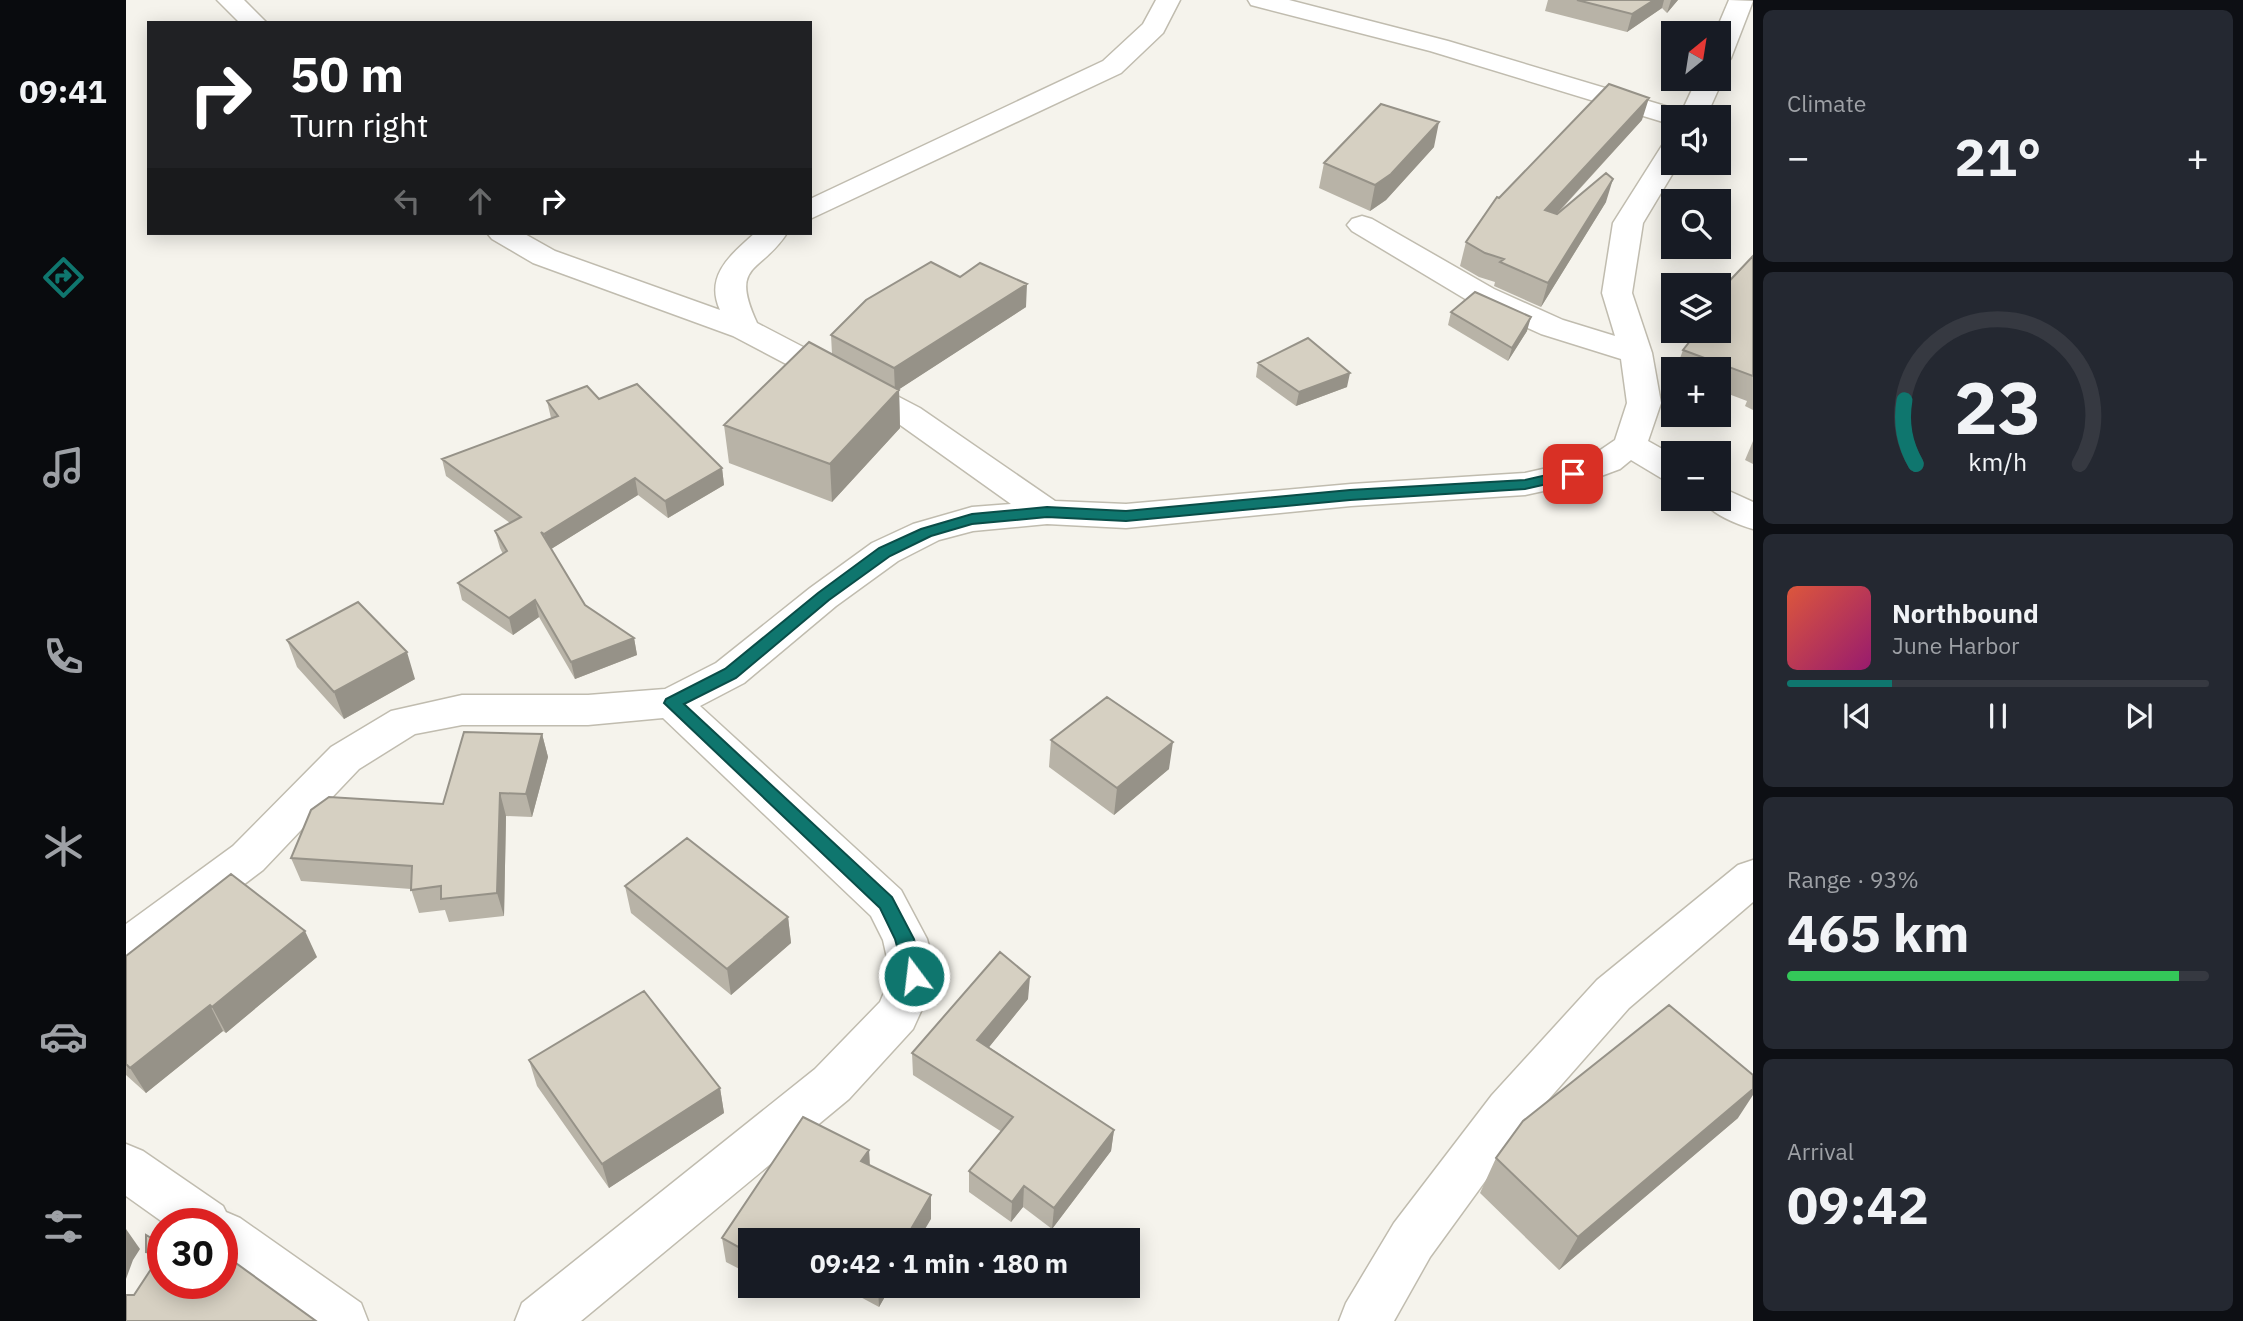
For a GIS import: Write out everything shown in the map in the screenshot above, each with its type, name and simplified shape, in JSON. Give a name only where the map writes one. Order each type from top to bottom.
[{"type":"street","points":[[229,0],[253,21]]},
{"type":"street","points":[[812,209],[1112,67],[1154,28],[1168,0]]},
{"type":"street","points":[[1260,0],[1439,46],[1661,113]]},
{"type":"street","points":[[1731,25],[1741,0]]},
{"type":"street","points":[[126,949],[248,858],[345,758],[405,721],[462,710],[588,710],[672,703],[730,673],[823,597],[885,552],[926,532],[972,519],[1047,512],[1126,516],[1350,495],[1525,485],[1573,474],[1608,461],[1630,444],[1644,403],[1636,353],[1618,293],[1628,223],[1661,169]]},
{"type":"street","points":[[1362,226],[1483,296],[1552,327],[1636,353]]},
{"type":"street","points":[[506,235],[544,257],[744,329],[908,415],[1047,512]]},
{"type":"street","points":[[744,329],[730,298],[734,269],[770,235]]},
{"type":"street","points":[[1630,444],[1661,463]]},
{"type":"street","points":[[1731,504],[1753,517]]},
{"type":"street","points":[[541,1321],[831,1084],[897,1014],[914,976],[905,939],[886,902],[672,703]]},
{"type":"street","points":[[1365,1321],[1412,1240],[1510,1110],[1613,994],[1753,877]]},
{"type":"street","points":[[126,1167],[181,1208]]},
{"type":"street","points":[[238,1248],[342,1321]]},
{"type":"building","points":[[1577,0],[1654,0],[1632,14]]},
{"type":"building","points":[[1609,84],[1649,98],[1545,210],[1557,214],[1606,173],[1613,179],[1548,283],[1500,262],[1504,259],[1485,253],[1466,242],[1497,197],[1499,198]]},
{"type":"building","points":[[1381,104],[1439,122],[1391,174],[1375,185],[1324,163]]},
{"type":"building","points":[[1753,256],[1753,376],[1731,368],[1731,357],[1702,357],[1683,350],[1689,343],[1731,343],[1731,279]]},
{"type":"building","points":[[931,262],[960,277],[980,263],[1027,284],[894,368],[831,335],[866,300]]},
{"type":"building","points":[[1475,292],[1531,317],[1512,348],[1451,312]]},
{"type":"building","points":[[1308,338],[1350,373],[1299,392],[1258,363]]},
{"type":"building","points":[[809,342],[899,390],[830,464],[724,425]]},
{"type":"building","points":[[637,384],[722,468],[665,501],[635,478],[544,534],[541,532],[585,605],[634,638],[571,662],[535,600],[509,618],[458,583],[507,551],[495,531],[521,517],[442,459],[558,416],[547,401],[587,386],[599,399]]},
{"type":"building","points":[[358,602],[407,652],[334,692],[287,640]]},
{"type":"building","points":[[1107,697],[1173,742],[1117,788],[1051,740]]},
{"type":"building","points":[[464,732],[542,734],[526,794],[500,793],[497,893],[441,899],[441,886],[411,890],[412,866],[291,858],[311,810],[329,797],[443,804]]},
{"type":"building","points":[[687,838],[788,917],[727,969],[625,886]]},
{"type":"building","points":[[231,874],[305,931],[212,1007],[210,1005],[130,1068],[126,1064],[126,956]]},
{"type":"building","points":[[1000,952],[1030,977],[977,1040],[1114,1130],[1054,1208],[1024,1186],[1012,1202],[969,1171],[1013,1117],[912,1053]]},
{"type":"building","points":[[644,991],[720,1088],[602,1164],[529,1060]]},
{"type":"building","points":[[1669,1005],[1753,1075],[1753,1089],[1578,1237],[1496,1158],[1523,1121]]},
{"type":"building","points":[[803,1117],[869,1150],[861,1161],[931,1195],[912,1228],[738,1228],[738,1247],[722,1238]]},
{"type":"building","points":[[238,1265],[316,1321],[126,1321],[126,1295],[134,1295],[147,1275],[147,1299],[238,1299]]},
{"type":"route","points":[[914,976],[905,939],[886,902],[672,703],[730,673],[823,597],[885,552],[926,532],[972,519],[1047,512],[1126,516],[1350,495],[1525,485],[1573,474]]}]
